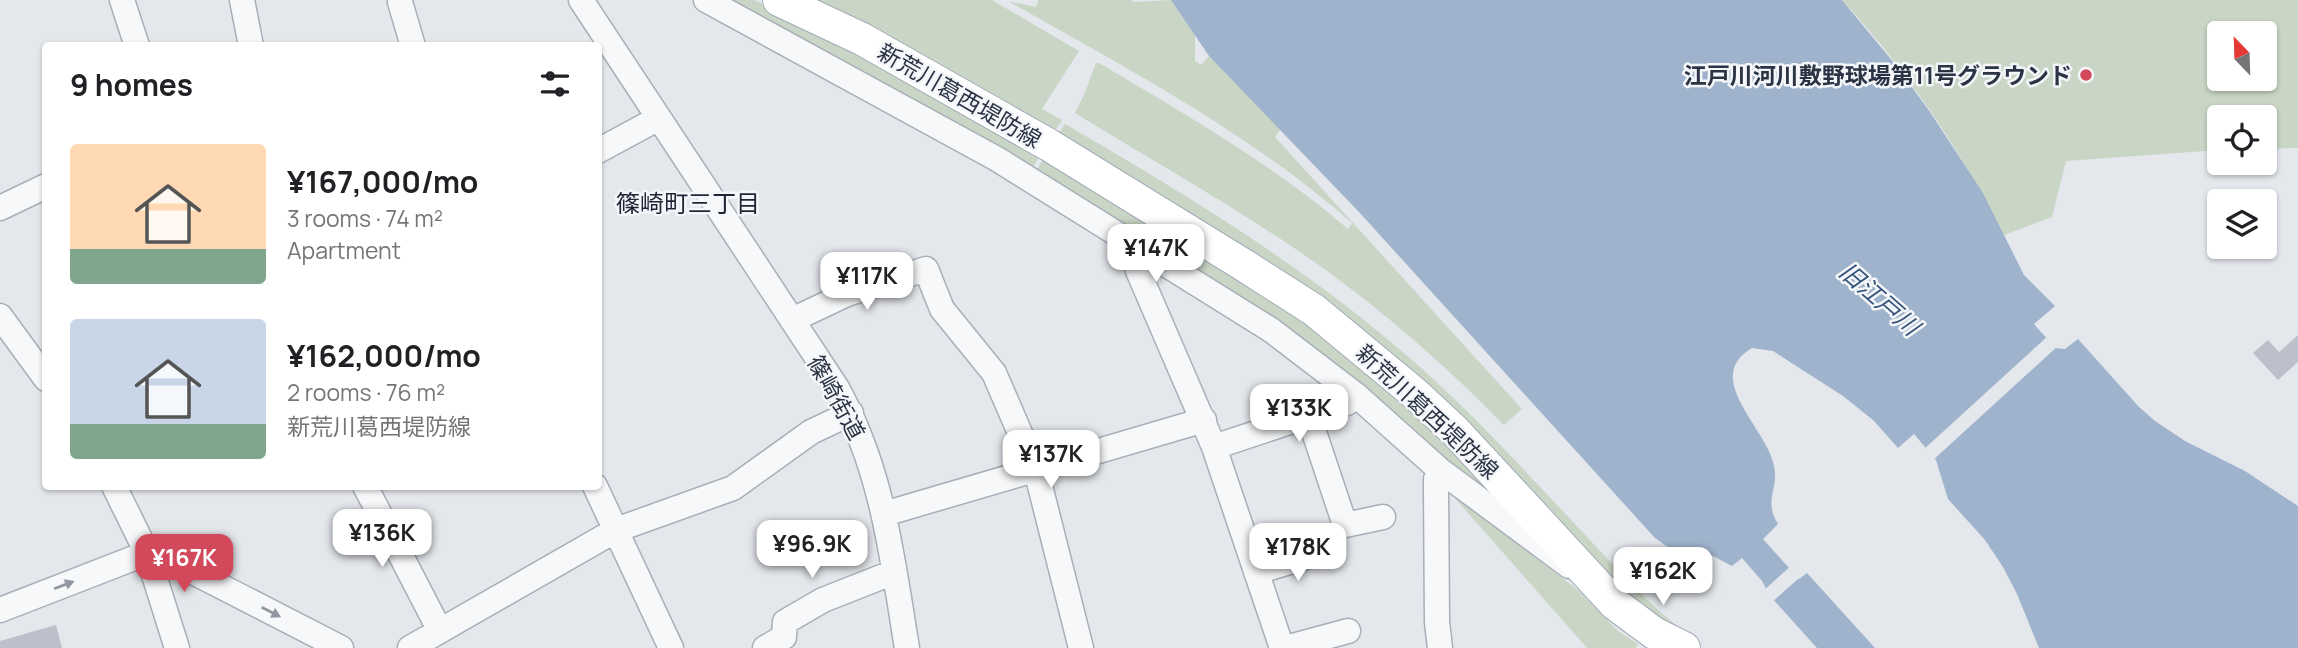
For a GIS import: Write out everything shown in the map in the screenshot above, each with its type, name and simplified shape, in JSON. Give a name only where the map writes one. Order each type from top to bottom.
[{"type":"main road","name":"新荒川葛西堤防線","points":[[779,0],[862,39],[1049,145],[1314,310],[1413,392],[1455,431],[1521,500],[1593,582],[1633,619],[1684,648]]},
{"type":"street","points":[[122,0],[136,42]]},
{"type":"street","points":[[242,0],[250,42]]},
{"type":"street","name":"篠崎街道","points":[[580,0],[851,413],[861,434],[884,514],[907,648]]},
{"type":"street","points":[[706,0],[1035,182],[1271,330],[1356,395],[1441,471],[1546,552],[1593,582]]},
{"type":"street","points":[[400,2],[412,42]]},
{"type":"street","points":[[602,149],[659,118]]},
{"type":"street","points":[[0,208],[42,188]]},
{"type":"street","points":[[792,320],[847,294],[926,269],[942,309],[994,373],[1036,470],[1081,648]]},
{"type":"street","points":[[1138,271],[1204,420],[1284,648],[1348,631]]},
{"type":"street","points":[[4,329],[42,374]]},
{"type":"street","points":[[1214,447],[1309,417],[1347,403],[1356,395]]},
{"type":"street","points":[[410,648],[616,530],[733,488],[811,432],[851,413]]},
{"type":"street","points":[[1309,417],[1345,525],[1383,517]]},
{"type":"street","points":[[884,514],[1204,420]]},
{"type":"street","points":[[1440,648],[1437,622],[1436,479],[1441,471]]},
{"type":"street","points":[[116,490],[147,553],[177,648]]},
{"type":"street","points":[[367,490],[440,631]]},
{"type":"street","points":[[597,490],[671,648]]},
{"type":"street","points":[[1256,572],[1326,551]]},
{"type":"street","points":[[0,610],[147,553],[160,555],[341,648]]},
{"type":"street","points":[[765,648],[784,637],[785,622],[823,600],[894,572]]},
{"type":"green space","points":[[718,0],[754,0],[819,29],[1042,153],[1029,173]]},
{"type":"green space","points":[[813,0],[992,0],[1079,51],[1042,109],[1062,120],[1052,135]]},
{"type":"green space","points":[[1038,0],[1171,0],[1195,35],[1195,61],[1201,65],[1209,56],[1281,129],[1275,137],[1522,409],[1504,425],[1417,343],[1323,268],[1232,208],[1075,113],[1096,63],[1099,63],[1258,161],[1348,229],[1352,223],[1272,160],[1186,103],[1008,1],[1036,7]]},
{"type":"green space","points":[[1842,0],[2298,0],[2298,148],[2277,149],[2277,105],[2207,105],[2207,151],[2066,161],[2052,217],[2004,235],[1951,142],[1888,54]]},
{"type":"green space","points":[[1065,124],[1254,240],[1388,339],[1471,415],[1636,589],[1688,634],[1651,620],[1513,474],[1056,138]]},
{"type":"green space","points":[[1046,155],[1208,251],[1392,385],[1551,546],[1033,176]]},
{"type":"green space","points":[[1454,497],[1578,590],[1618,631],[1638,644],[1636,648],[1587,648]]},
{"type":"water","name":"旧江戸川","points":[[1171,0],[1842,0],[1899,69],[1930,112],[1983,193],[2024,275],[2055,306],[2034,324],[2055,348],[2065,349],[2078,339],[2155,421],[2185,441],[2245,471],[2298,506],[2298,648],[2039,648],[2003,567],[1985,540],[1948,499],[1936,460],[1914,434],[1898,448],[1873,420],[1843,396],[1773,351],[1752,348],[1738,360],[1733,374],[1741,404],[1769,451],[1774,466],[1775,482],[1771,501],[1778,524],[1763,539],[1799,579],[1807,573],[1875,648],[1817,648],[1770,596],[1762,581],[1742,558],[1732,566],[1711,555],[1672,550],[1655,538],[1359,212],[1209,56]]},
{"type":"pier","points":[[2049,335],[2059,345],[1932,461],[1923,450]]},
{"type":"pier","points":[[1792,565],[1800,574],[1808,570],[1771,603],[1763,591]]},
{"type":"building","points":[[2298,335],[2298,362],[2278,380],[2253,353],[2268,340],[2279,352]]},
{"type":"building","points":[[56,625],[62,648],[0,648],[0,641]]},
{"type":"place","name":"江戸川河川敷野球場第11号グラウンド","points":[[2086,75]]},
{"type":"district","name":"篠崎町三丁目","points":[[688,202]]}]
